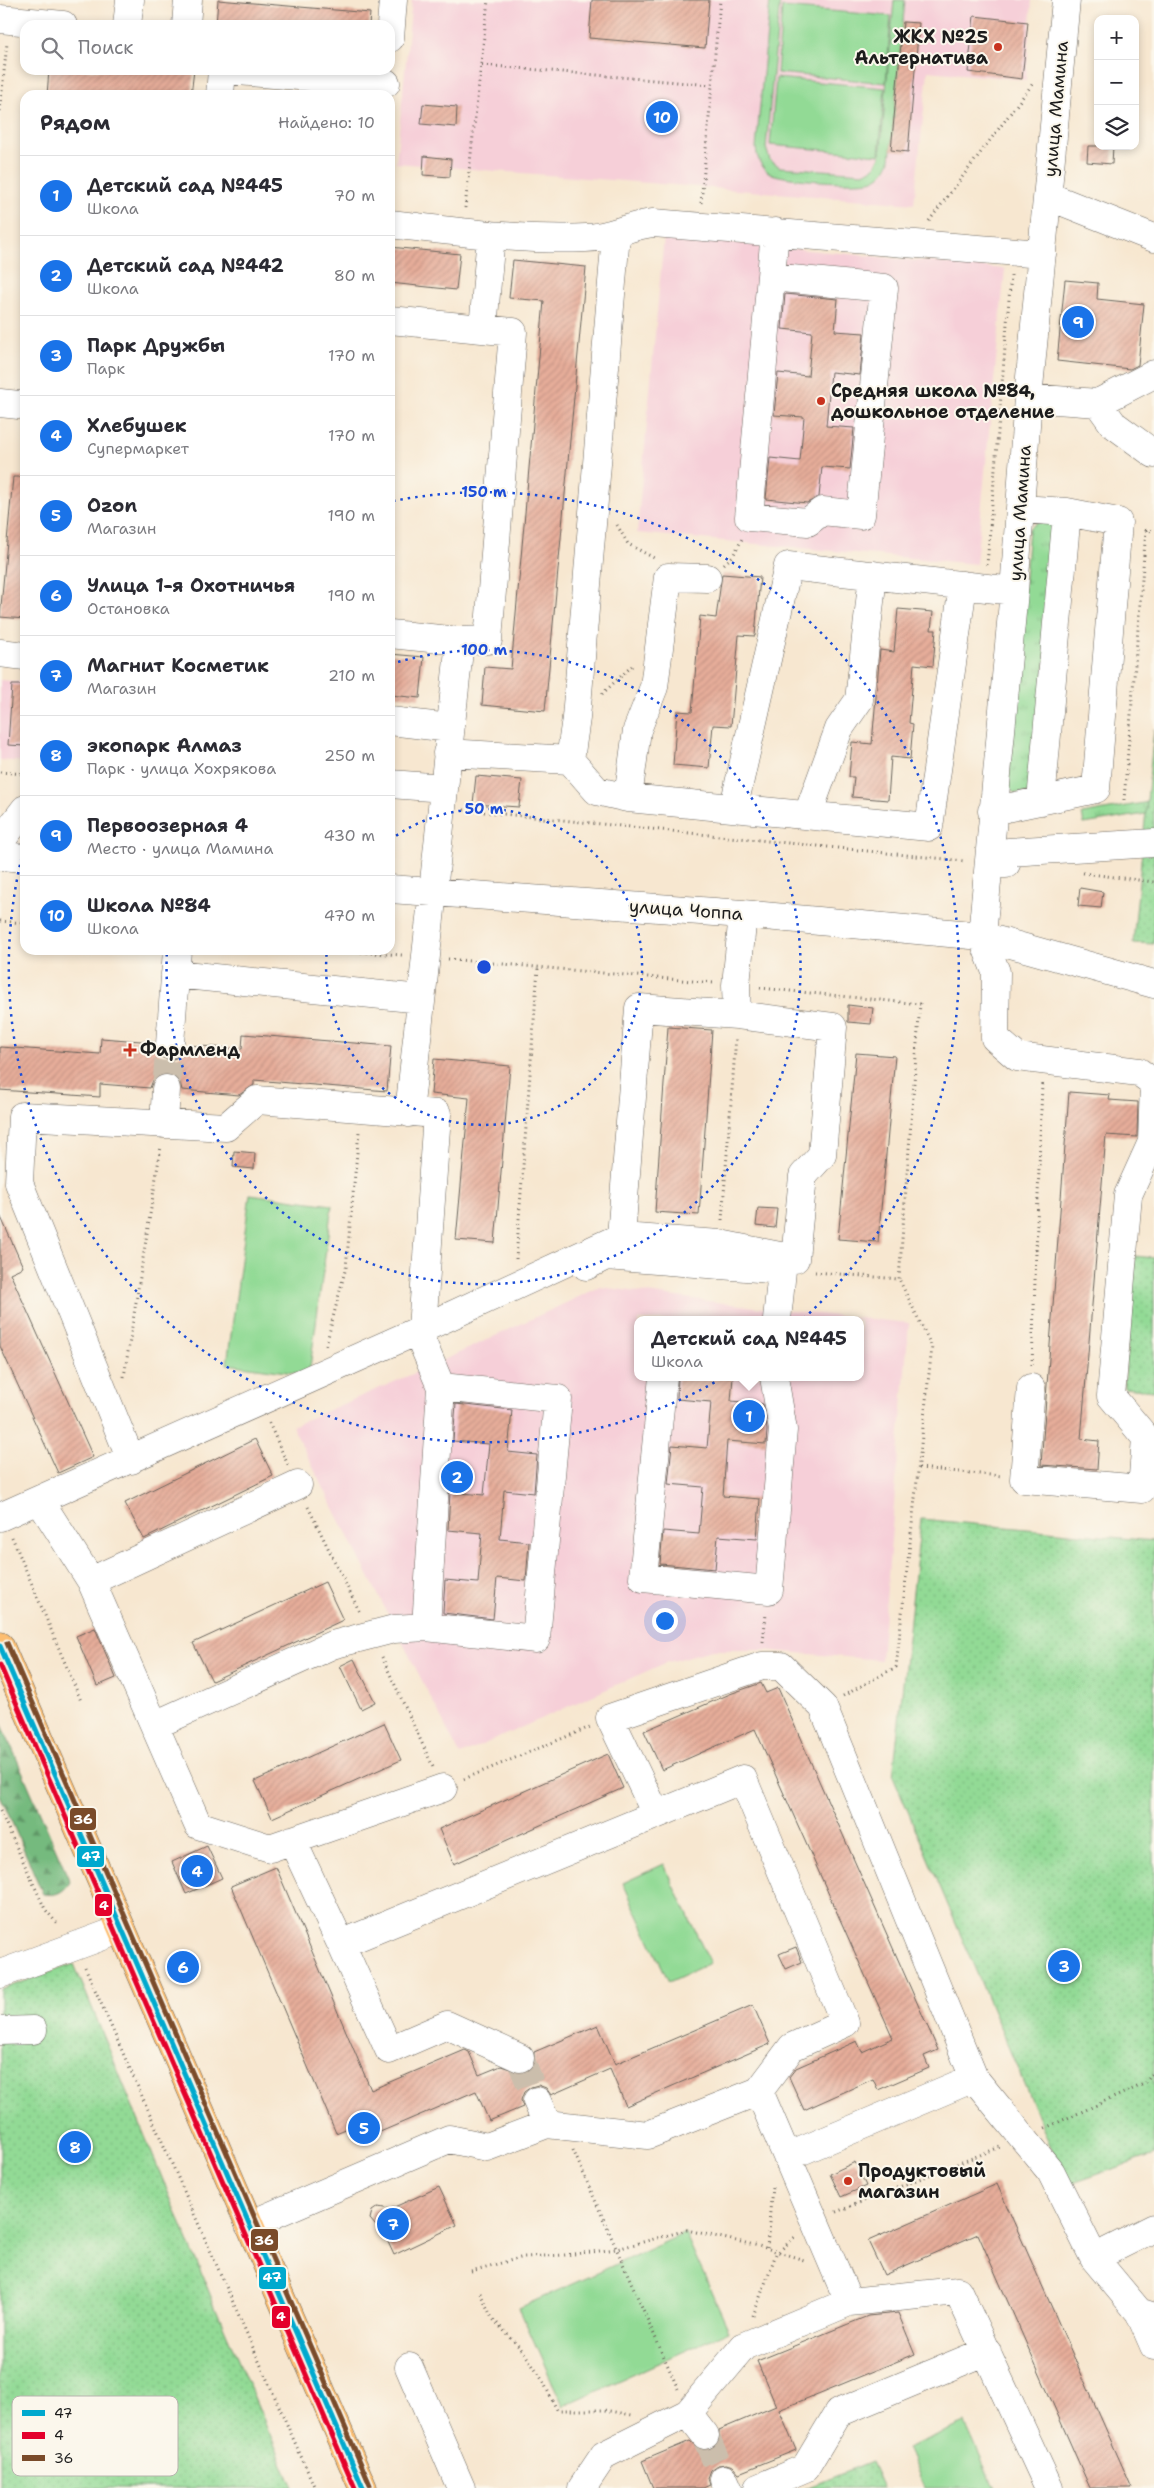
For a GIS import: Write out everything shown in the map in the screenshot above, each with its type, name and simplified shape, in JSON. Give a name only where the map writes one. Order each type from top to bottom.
[{"type":"main road","points":[[0,1646],[362,2488]]},
{"type":"street","points":[[128,20],[130,0]]},
{"type":"street","points":[[186,20],[188,0]]},
{"type":"street","points":[[391,20],[393,0]]},
{"type":"street","name":"улица Мамина","points":[[982,936],[994,863],[992,811],[1014,591],[1028,398],[1066,0]]},
{"type":"street","points":[[4,20],[20,21]]},
{"type":"street","points":[[221,90],[223,75]]},
{"type":"street","points":[[286,75],[386,83]]},
{"type":"street","points":[[1048,196],[1154,238]]},
{"type":"street","points":[[395,225],[491,235],[587,238],[616,234],[653,223],[1042,254]]},
{"type":"street","points":[[771,276],[884,288],[861,515],[822,511],[808,522],[749,517],[775,232]]},
{"type":"street","points":[[570,760],[576,718],[616,234]]},
{"type":"street","points":[[483,329],[491,235]]},
{"type":"street","points":[[395,320],[513,332],[488,640],[460,641],[395,634]]},
{"type":"street","points":[[1028,398],[1098,403],[1154,374]]},
{"type":"street","points":[[1098,403],[1113,424],[1154,454]]},
{"type":"street","points":[[992,811],[1096,789],[1118,522],[1067,512],[1021,509]]},
{"type":"street","points":[[1040,801],[1067,512]]},
{"type":"street","points":[[734,806],[788,566],[1014,591]]},
{"type":"street","points":[[808,814],[839,729],[859,700],[872,575]]},
{"type":"street","points":[[628,798],[637,730],[654,688],[668,577],[707,578]]},
{"type":"street","points":[[395,723],[449,740],[570,760],[597,792],[628,798],[734,806],[929,826],[974,586]]},
{"type":"street","points":[[409,1113],[460,641]]},
{"type":"street","points":[[0,653],[20,655]]},
{"type":"street","points":[[395,785],[443,798]]},
{"type":"street","points":[[0,842],[20,816]]},
{"type":"street","points":[[994,863],[1006,864],[1008,852],[1154,843]]},
{"type":"street","points":[[0,856],[20,858]]},
{"type":"street","name":"улица Чоппа","points":[[395,889],[743,914],[982,936],[1154,984]]},
{"type":"street","points":[[738,1015],[736,985],[743,914]]},
{"type":"street","points":[[982,936],[996,972],[995,1038],[1017,1057],[1139,1072],[1154,1083],[1151,1151],[1128,1195],[1112,1396],[1146,1438],[1142,1489],[1024,1479],[1032,1388]]},
{"type":"street","points":[[170,1044],[176,962],[421,1000]]},
{"type":"street","points":[[265,1416],[514,1287],[621,1237],[720,1244],[795,1259],[803,1176],[822,1156],[833,1027],[738,1015],[639,1008],[621,1237]]},
{"type":"street","points":[[164,1124],[166,1089]]},
{"type":"street","points":[[131,1460],[18,1183],[22,1116],[226,1127],[257,1100],[437,1114],[422,1336],[441,1387],[426,1627]]},
{"type":"street","points":[[2,1516],[317,1376],[422,1336],[606,1256],[782,1270],[777,1316]]},
{"type":"street","points":[[663,1381],[643,1578],[769,1590],[784,1430],[775,1381]]},
{"type":"street","points":[[155,1725],[332,1646],[394,1629],[426,1627],[536,1639],[558,1399],[441,1387]]},
{"type":"street","points":[[91,1581],[298,1485]]},
{"type":"street","points":[[40,1500],[91,1581],[198,1825],[270,1848],[443,1788]]},
{"type":"street","points":[[656,1814],[610,1718],[762,1666],[780,1666],[823,1706],[974,2078],[1051,2172],[1094,2258],[1147,2315],[1154,2346]]},
{"type":"street","points":[[249,2225],[449,2139],[487,2146],[548,2117],[648,2135],[759,2091],[792,2047],[845,2023],[743,1779],[340,1944]]},
{"type":"street","points":[[292,1840],[389,2050],[447,2025],[520,2058]]},
{"type":"street","points":[[0,1974],[122,1929]]},
{"type":"street","points":[[0,2031],[32,2030]]},
{"type":"street","points":[[788,2160],[974,2078]]},
{"type":"street","points":[[759,2091],[849,2302]]},
{"type":"street","points":[[1094,2258],[1154,2228]]},
{"type":"street","points":[[582,2488],[604,2455],[688,2413],[744,2346],[849,2302],[958,2291],[1049,2488]]},
{"type":"street","points":[[758,2488],[805,2468],[838,2413],[987,2351]]},
{"type":"street","points":[[409,2367],[461,2488]]},
{"type":"street","points":[[688,2413],[705,2436]]},
{"type":"path","points":[[462,232],[488,0]]},
{"type":"path","points":[[699,226],[720,0]]},
{"type":"path","points":[[0,111],[4,20]]},
{"type":"path","points":[[482,65],[711,85]]},
{"type":"path","points":[[913,243],[1038,77]]},
{"type":"path","points":[[974,586],[1014,252]]},
{"type":"path","points":[[594,498],[612,516],[628,544],[648,557],[661,560]]},
{"type":"path","points":[[707,578],[733,556],[742,542],[749,517]]},
{"type":"path","points":[[1124,800],[1146,530]]},
{"type":"path","points":[[576,718],[633,665]]},
{"type":"path","points":[[0,772],[20,774]]},
{"type":"path","points":[[443,798],[994,863]]},
{"type":"path","points":[[0,921],[20,923]]},
{"type":"path","points":[[395,955],[736,985],[920,1004],[899,1279],[932,1347],[896,1668],[823,1706]]},
{"type":"path","points":[[514,1287],[538,968]]},
{"type":"path","points":[[720,1244],[738,1015]]},
{"type":"path","points":[[1032,1388],[1043,1060]]},
{"type":"path","points":[[317,1376],[346,1267],[361,1109]]},
{"type":"path","points":[[123,1386],[164,1124]]},
{"type":"path","points":[[782,1270],[899,1279]]},
{"type":"path","points":[[918,1468],[1024,1479]]},
{"type":"path","points":[[2,1516],[81,1701]]},
{"type":"path","points":[[762,1650],[769,1590]]},
{"type":"path","points":[[0,1811],[45,1909],[75,1946],[315,2488]]},
{"type":"path","points":[[750,2325],[778,2252],[814,2221],[1023,2137],[1144,2084],[1154,2072]]},
{"type":"path","points":[[548,2117],[616,2249],[688,2413]]},
{"type":"path","points":[[767,2248],[773,2178],[788,2160]]},
{"type":"path","points":[[471,2271],[524,2257],[565,2255],[616,2249],[687,2230],[767,2248],[814,2262],[832,2262]]},
{"type":"path","points":[[480,2293],[492,2318],[523,2351],[543,2381],[557,2410],[626,2412],[641,2418]]},
{"type":"shaded area","points":[[412,0],[1032,0],[1026,80],[928,71],[914,204],[396,163]]},
{"type":"shaded area","name":"Средняя школа №84, дошкольное отделение","points":[[664,236],[1005,269],[976,564],[637,533]]},
{"type":"shaded area","points":[[0,680],[20,682],[20,762],[0,760]]},
{"type":"shaded area","points":[[600,1287],[838,1316],[634,1316],[634,1381],[864,1381],[864,1319],[909,1323],[881,1660],[762,1650],[712,1650],[665,1663],[460,1755],[292,1426],[431,1366]]},
{"type":"green space","points":[[770,0],[780,0],[766,148],[770,160],[780,167],[863,173],[874,168],[880,157],[894,0],[905,0],[890,160],[884,172],[873,180],[853,182],[789,178],[770,173],[760,162],[756,148]]},
{"type":"green space","points":[[782,7],[891,16],[886,83],[777,73]]},
{"type":"green space","points":[[776,78],[885,88],[879,155],[770,145]]},
{"type":"green space","points":[[1039,521],[1058,521],[1033,793],[1014,793],[1008,787],[1029,529]]},
{"type":"green space","points":[[1154,729],[1154,944],[1133,943]]},
{"type":"green space","points":[[1149,802],[1151,813],[1084,824],[1082,814]]},
{"type":"green space","points":[[250,1194],[332,1205],[309,1375],[227,1364]]},
{"type":"green space","points":[[1135,1256],[1154,1258],[1154,1391],[1124,1388]]},
{"type":"green space","points":[[921,1519],[1154,1541],[1154,2155],[1067,2185],[893,1776]]},
{"type":"green space","points":[[0,1720],[70,1882],[65,1889],[52,1895],[43,1894],[0,1795]]},
{"type":"green space","points":[[664,1864],[710,1963],[669,1982],[623,1883]]},
{"type":"green space","points":[[74,1964],[214,2304],[293,2488],[0,2488],[0,1990]]},
{"type":"green space","points":[[685,2233],[729,2331],[563,2406],[519,2308]]},
{"type":"green space","points":[[965,2423],[994,2488],[925,2488],[907,2448]]},
{"type":"green space","points":[[871,2462],[883,2488],[806,2488]]},
{"type":"building","points":[[218,0],[370,13],[369,20],[216,20]]},
{"type":"building","points":[[592,0],[709,0],[705,48],[589,38]]},
{"type":"building","name":"ЖКХ №25 Альтернатива","points":[[974,16],[1028,22],[1022,79],[968,72]]},
{"type":"building","points":[[903,22],[919,23],[908,152],[891,150]]},
{"type":"building","points":[[49,75],[193,75],[192,90],[47,90]]},
{"type":"building","points":[[423,104],[457,107],[456,127],[421,124]]},
{"type":"building","points":[[1088,146],[1094,146],[1094,150],[1113,150],[1112,164],[1087,162]]},
{"type":"building","points":[[424,156],[451,159],[450,177],[423,175]]},
{"type":"building","points":[[395,248],[460,254],[456,290],[395,284]]},
{"type":"building","points":[[513,260],[586,267],[545,711],[482,705],[485,667],[511,669],[544,301],[509,298]]},
{"type":"building","points":[[1065,280],[1098,283],[1097,299],[1144,304],[1138,365],[1130,369],[1057,361]]},
{"type":"building","points":[[785,294],[838,299],[835,331],[864,333],[860,375],[831,372],[826,426],[854,428],[850,469],[822,467],[819,497],[807,503],[766,499],[770,458],[800,461],[804,417],[774,415],[778,373],[808,376],[812,332],[782,329]]},
{"type":"building","points":[[13,477],[20,477],[20,619],[0,617]]},
{"type":"building","points":[[722,574],[760,577],[755,636],[739,635],[731,726],[713,725],[709,768],[673,765],[677,711],[692,712],[700,616],[716,618]]},
{"type":"building","points":[[898,609],[933,612],[931,630],[936,630],[933,666],[914,664],[909,723],[913,724],[910,759],[891,757],[888,800],[852,797],[854,777],[849,777],[852,742],[872,744],[880,650],[894,652]]},
{"type":"building","points":[[395,654],[424,657],[420,698],[395,696]]},
{"type":"building","points":[[12,685],[20,685],[20,746],[8,745]]},
{"type":"building","points":[[476,776],[522,780],[519,807],[473,804]]},
{"type":"building","points":[[1080,888],[1103,892],[1101,908],[1078,906]]},
{"type":"building","points":[[848,1005],[873,1008],[871,1024],[848,1022]]},
{"type":"building","points":[[668,1027],[712,1030],[699,1215],[655,1212]]},
{"type":"building","points":[[243,1034],[391,1046],[387,1091],[254,1080],[254,1085],[239,1095],[182,1090],[180,1082],[174,1076],[166,1073],[159,1075],[153,1080],[150,1088],[100,1084],[100,1097],[0,1090],[0,1047],[100,1054],[101,1038],[154,1042],[156,1050],[161,1057],[169,1060],[183,1053],[186,1045],[242,1049]]},
{"type":"building","points":[[856,1053],[895,1056],[878,1242],[838,1239]]},
{"type":"building","points":[[434,1059],[510,1066],[495,1243],[456,1240],[469,1098],[431,1094]]},
{"type":"building","points":[[1069,1092],[1110,1095],[1109,1100],[1138,1102],[1137,1137],[1106,1135],[1081,1439],[1099,1441],[1097,1469],[1041,1465]]},
{"type":"building","points":[[234,1151],[255,1153],[254,1169],[233,1167]]},
{"type":"building","points":[[758,1208],[777,1209],[775,1228],[756,1226]]},
{"type":"building","points":[[0,1215],[23,1267],[10,1273],[93,1457],[58,1473],[0,1346]]},
{"type":"building","points":[[678,1381],[733,1381],[731,1401],[763,1404],[767,1430],[766,1444],[727,1441],[723,1496],[760,1499],[757,1539],[718,1536],[715,1569],[660,1564],[663,1531],[699,1534],[703,1487],[668,1484],[672,1445],[707,1448],[711,1402],[677,1399]]},
{"type":"building","points":[[456,1404],[512,1410],[508,1452],[537,1455],[534,1493],[504,1490],[500,1539],[529,1542],[526,1581],[497,1578],[493,1619],[443,1613],[445,1580],[478,1583],[482,1533],[448,1530],[450,1492],[484,1495],[489,1444],[453,1441]]},
{"type":"building","points":[[255,1439],[273,1476],[144,1539],[125,1503]]},
{"type":"building","points":[[325,1582],[343,1620],[212,1681],[193,1643]]},
{"type":"building","points":[[95,1628],[116,1678],[97,1686],[76,1636]]},
{"type":"building","points":[[354,1659],[375,1702],[361,1709],[340,1666]]},
{"type":"building","points":[[761,1683],[766,1693],[778,1688],[938,2050],[924,2056],[929,2068],[878,2090],[873,2079],[804,2110],[789,2077],[796,2068],[857,2041],[862,2052],[893,2038],[755,1729],[662,1770],[644,1731],[730,1694]]},
{"type":"building","points":[[384,1723],[401,1760],[272,1818],[255,1781]]},
{"type":"building","points":[[608,1754],[623,1788],[454,1864],[439,1829]]},
{"type":"building","points":[[207,1846],[222,1878],[186,1894],[172,1862]]},
{"type":"building","points":[[276,1867],[371,2090],[465,2050],[469,2052],[479,2075],[501,2066],[522,2073],[534,2065],[534,2052],[598,2025],[615,2064],[753,2005],[770,2044],[626,2106],[610,2069],[551,2095],[546,2088],[538,2085],[531,2087],[524,2092],[521,2100],[523,2107],[489,2121],[476,2091],[359,2141],[353,2126],[336,2133],[231,1886]]},
{"type":"building","points":[[796,1947],[802,1962],[786,1969],[779,1954]]},
{"type":"building","points":[[855,2162],[866,2186],[841,2197],[830,2174]]},
{"type":"building","points":[[997,2184],[1132,2488],[1090,2488],[978,2234],[884,2275],[868,2241]]},
{"type":"building","points":[[439,2187],[457,2225],[394,2255],[382,2229],[376,2226],[370,2219],[372,2211],[378,2207],[390,2209]]},
{"type":"building","points":[[898,2313],[915,2354],[779,2410],[796,2450],[739,2473],[733,2466],[726,2464],[718,2465],[711,2470],[708,2478],[710,2485],[703,2488],[653,2488],[642,2461],[690,2441],[699,2449],[708,2450],[714,2448],[719,2441],[719,2430],[776,2406],[757,2361],[868,2316]]},
{"type":"tunnel","points":[[166,1089],[170,1044]]},
{"type":"tunnel","points":[[520,2058],[537,2101]]},
{"type":"tunnel","points":[[705,2435],[724,2479]]},
{"type":"transit line","name":"36","points":[[7,1643],[370,2485]]},
{"type":"transit line","name":"47","points":[[0,1646],[363,2488]]},
{"type":"transit line","name":"4","points":[[0,1665],[355,2488]]},
{"type":"place","name":"ЖКХ №25 Альтернатива","points":[[998,47]]},
{"type":"place","name":"Школа №84","points":[[662,117]]},
{"type":"place","name":"Первоозерная 4","points":[[1078,322]]},
{"type":"place","name":"Средняя школа №84, дошкольное отделение","points":[[821,401]]},
{"type":"place","name":"Фармленд","points":[[130,1050]]},
{"type":"place","name":"Детский сад №445","points":[[749,1416]]},
{"type":"place","name":"Детский сад №442","points":[[457,1477]]},
{"type":"place","name":"Хлебушек","points":[[197,1871]]},
{"type":"place","name":"Парк Дружбы","points":[[1064,1966]]},
{"type":"place","name":"Улица 1-я Охотничья","points":[[183,1967]]},
{"type":"place","name":"Ozon","points":[[364,2128]]},
{"type":"place","name":"экопарк Алмаз","points":[[75,2147]]},
{"type":"place","name":"Продуктовый магазин","points":[[848,2181]]},
{"type":"place","name":"Магнит Косметик","points":[[393,2224]]}]
